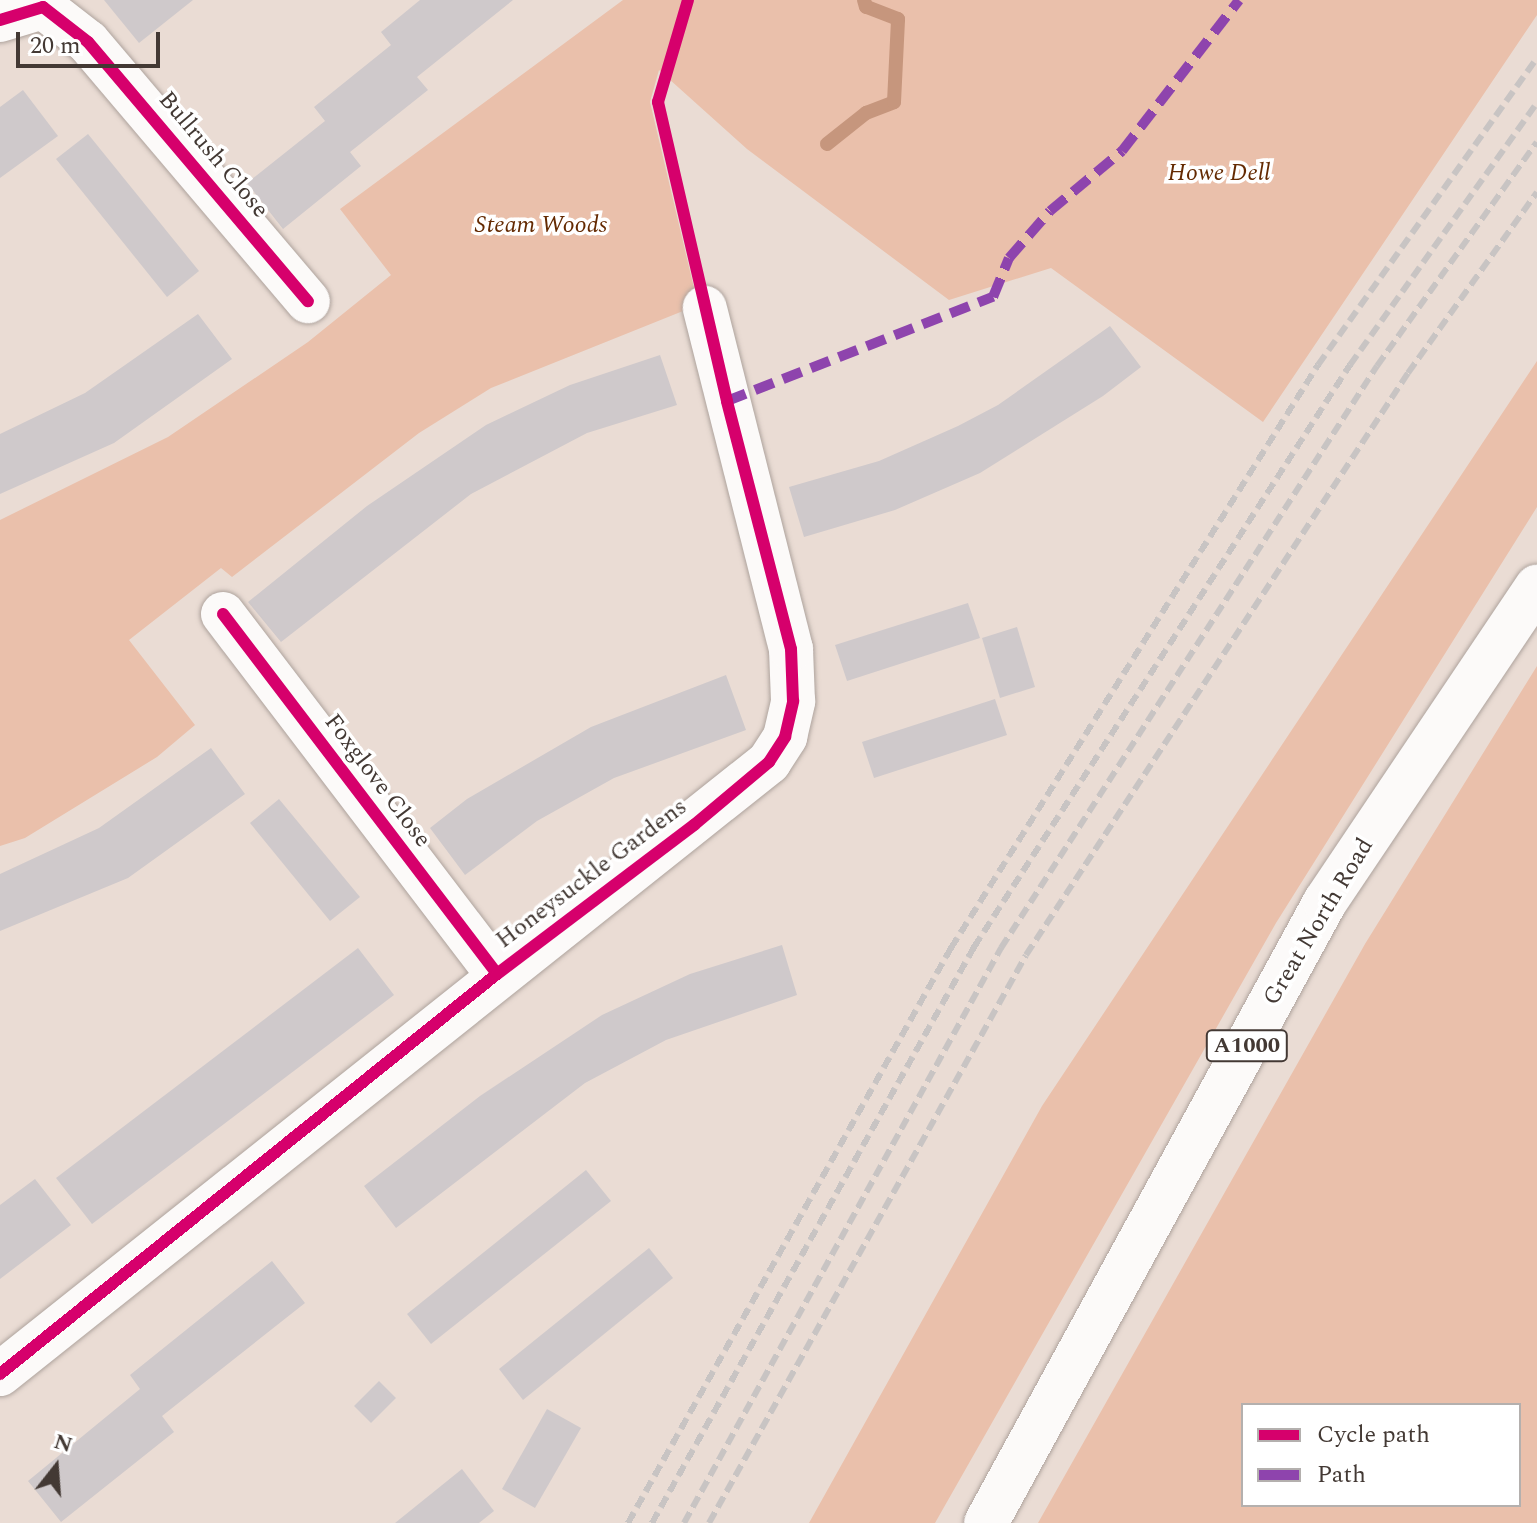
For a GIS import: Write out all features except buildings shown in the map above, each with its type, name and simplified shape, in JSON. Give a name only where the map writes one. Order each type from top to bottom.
[{"type":"street","name":"Bullrush Close","points":[[0,20],[43,7],[88,42],[308,301]]},
{"type":"street","name":"Honeysuckle Gardens","points":[[0,1374],[497,974],[694,825],[769,762],[785,737],[793,701],[791,649],[705,308]]},
{"type":"street","name":"Great North Road","points":[[986,1523],[1325,902],[1537,587]]},
{"type":"street","name":"Foxglove Close","points":[[223,614],[497,974]]},
{"type":"green space","points":[[623,0],[1537,0],[1537,15],[1263,422],[1051,268],[949,300],[747,149],[659,70],[650,102],[698,305],[491,388],[419,433],[232,577],[221,568],[129,640],[195,725],[157,757],[25,838],[0,846],[0,520],[168,437],[308,342],[391,275],[340,209]]},
{"type":"green space","points":[[1537,361],[1537,507],[1276,923],[935,1523],[809,1523],[1042,1106]]},
{"type":"green space","points":[[1537,666],[1537,1523],[1038,1523],[1365,944]]},
{"type":"waterway","points":[[827,144],[866,113],[894,102],[898,19],[866,7],[864,0]]},
{"type":"railway","points":[[628,1523],[951,948],[1318,365],[1537,58]]},
{"type":"railway","points":[[652,1523],[974,947],[1350,365],[1537,103]]},
{"type":"railway","points":[[684,1523],[1001,948],[1377,366],[1537,142]]},
{"type":"railway","points":[[709,1523],[1026,955],[1408,373],[1537,192]]},
{"type":"marked path","points":[[727,401],[993,297],[1009,258],[1050,211],[1122,151],[1239,0]]},
{"type":"cycle path","points":[[0,1374],[497,974],[694,825],[769,762],[785,737],[793,701],[791,649],[727,401],[658,102],[688,0]]},
{"type":"cycle path","points":[[0,20],[43,7],[88,42],[308,301]]},
{"type":"cycle path","points":[[223,614],[497,974]]},
{"type":"park label","name":"Howe Dell","points":[[1219,174]]},
{"type":"park label","name":"Steam Woods","points":[[541,226]]}]
